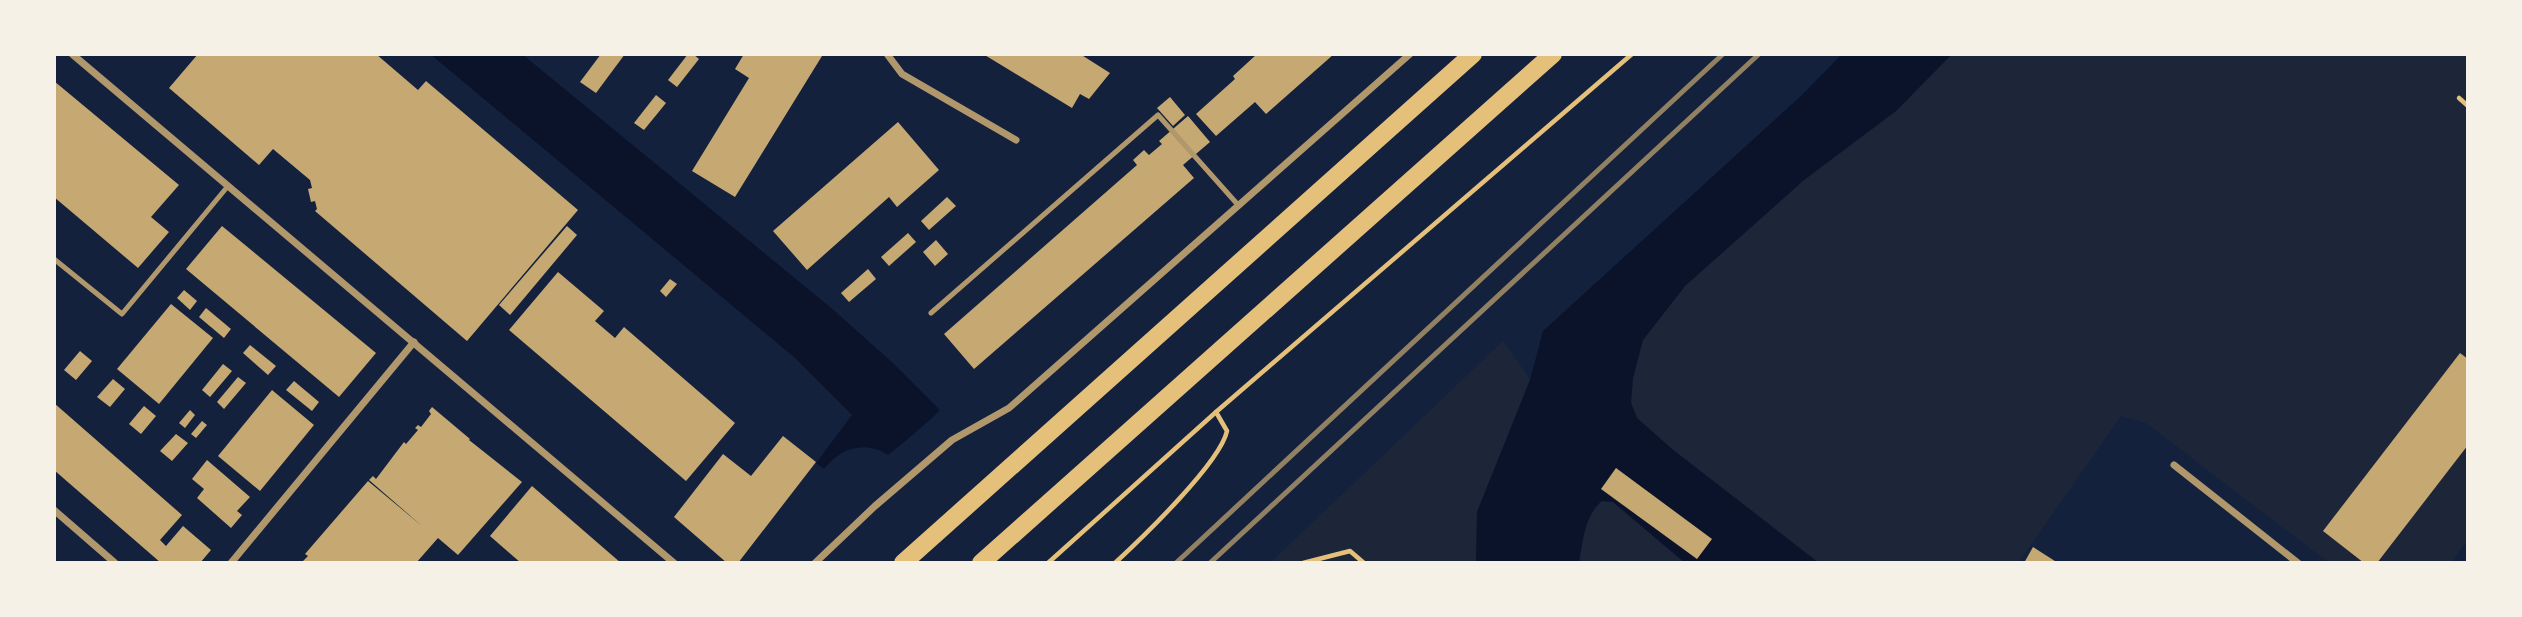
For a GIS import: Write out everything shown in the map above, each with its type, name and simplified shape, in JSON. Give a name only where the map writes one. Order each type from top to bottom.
[{"type":"main road","points":[[903,563],[1474,54]]},
{"type":"main road","points":[[981,563],[1553,54]]},
{"type":"street","points":[[72,54],[674,563]]},
{"type":"street","points":[[887,54],[902,74],[1016,140]]},
{"type":"street","points":[[815,563],[952,440],[1009,408],[1410,54]]},
{"type":"street","points":[[231,563],[414,342]]},
{"type":"street","points":[[2174,464],[2298,563]]},
{"type":"street","points":[[54,510],[115,563]]},
{"type":"lane","points":[[931,313],[1158,115],[1239,206]]},
{"type":"lane","points":[[54,259],[122,314],[228,186]]},
{"type":"path","points":[[1048,563],[1216,412],[1632,54]]},
{"type":"path","points":[[2459,98],[2468,106]]},
{"type":"path","points":[[1115,563],[1202,472],[1224,444],[1227,431],[1216,412]]},
{"type":"path","points":[[1304,563],[1350,551],[1364,563]]},
{"type":"shaded area","points":[[430,54],[522,54],[830,307],[893,363],[940,410],[931,419],[1010,563],[904,442],[888,455],[870,448],[853,448],[838,456],[824,469],[816,463],[852,415],[795,358]]},
{"type":"shaded area","points":[[1842,54],[1952,54],[1896,111],[1804,180],[1685,286],[1643,340],[1633,378],[1631,403],[1637,418],[1672,449],[1819,563],[1685,563],[1613,502],[1602,501],[1588,521],[1579,563],[1476,563],[1477,512],[1530,380],[1543,331],[1802,95]]},
{"type":"shaded area","points":[[1952,54],[2468,54],[2468,545],[2465,543],[2451,563],[2329,563],[2146,423],[2121,416],[2018,563],[1819,563],[1672,449],[1637,418],[1631,403],[1633,378],[1643,340],[1685,286],[1804,180],[1896,111]]},
{"type":"shaded area","points":[[1503,341],[1530,379],[1477,512],[1476,563],[1270,563]]},
{"type":"shaded area","points":[[1602,501],[1613,502],[1685,563],[1579,563],[1588,521]]},
{"type":"pier","points":[[932,418],[1058,563],[1006,563],[902,444]]},
{"type":"building","points":[[198,54],[376,54],[418,90],[426,81],[578,210],[467,341],[315,211],[315,201],[311,202],[308,189],[312,188],[310,180],[273,149],[259,165],[169,88]]},
{"type":"building","points":[[601,54],[625,54],[596,93],[580,82]]},
{"type":"building","points":[[688,54],[699,59],[677,87],[668,80]]},
{"type":"building","points":[[744,54],[822,56],[735,197],[692,171],[749,78],[735,69]]},
{"type":"building","points":[[983,54],[1080,54],[1110,73],[1089,99],[1080,94],[1072,108]]},
{"type":"building","points":[[1257,54],[1334,54],[1266,114],[1255,102],[1216,136],[1196,114],[1235,79],[1233,76]]},
{"type":"building","points":[[54,81],[179,185],[151,217],[169,232],[138,268],[54,197]]},
{"type":"building","points":[[656,95],[666,103],[644,130],[634,123]]},
{"type":"building","points":[[1170,97],[1185,115],[1173,126],[1157,108]]},
{"type":"building","points":[[1188,116],[1210,142],[1183,165],[1194,178],[974,369],[944,334],[1137,165],[1133,160],[1144,150],[1149,155],[1162,144],[1159,141]]},
{"type":"building","points":[[898,122],[939,170],[897,207],[889,197],[807,270],[773,231]]},
{"type":"building","points":[[947,197],[956,206],[929,230],[921,221]]},
{"type":"building","points":[[222,226],[376,353],[339,397],[186,269]]},
{"type":"building","points":[[567,226],[577,235],[510,315],[499,305]]},
{"type":"building","points":[[908,233],[916,242],[889,266],[881,257]]},
{"type":"building","points":[[936,240],[948,254],[935,266],[923,252]]},
{"type":"building","points":[[868,269],[876,279],[849,302],[841,293]]},
{"type":"building","points":[[558,272],[604,311],[595,321],[615,338],[624,327],[735,423],[686,481],[509,330]]},
{"type":"building","points":[[670,279],[677,284],[666,297],[660,291]]},
{"type":"building","points":[[184,290],[197,301],[190,310],[177,298]]},
{"type":"building","points":[[171,304],[213,338],[159,404],[117,369]]},
{"type":"building","points":[[206,308],[231,329],[224,338],[199,317]]},
{"type":"building","points":[[250,345],[276,366],[268,375],[243,353]]},
{"type":"building","points":[[80,351],[92,361],[76,380],[64,370]]},
{"type":"building","points":[[2460,353],[2468,359],[2468,445],[2377,563],[2364,563],[2323,531]]},
{"type":"building","points":[[223,364],[232,371],[210,397],[202,390]]},
{"type":"building","points":[[238,377],[246,383],[224,409],[217,402]]},
{"type":"building","points":[[113,379],[125,389],[110,407],[97,397]]},
{"type":"building","points":[[294,381],[319,402],[312,411],[286,390]]},
{"type":"building","points":[[272,390],[314,425],[260,491],[218,456]]},
{"type":"building","points":[[54,403],[182,515],[160,540],[166,546],[183,526],[211,550],[200,563],[161,563],[54,470]]},
{"type":"building","points":[[144,406],[156,416],[141,434],[129,424]]},
{"type":"building","points":[[432,407],[522,482],[458,555],[438,538],[416,563],[301,563],[308,556],[305,554],[368,481],[422,526],[369,480],[373,476],[376,479],[404,442],[406,444],[418,430],[415,428],[418,425],[421,427],[431,414],[429,411]]},
{"type":"building","points":[[190,410],[195,415],[185,428],[179,423]]},
{"type":"building","points":[[202,421],[207,425],[196,438],[191,434]]},
{"type":"building","points":[[176,434],[188,443],[172,461],[160,451]]},
{"type":"building","points":[[783,436],[816,462],[738,563],[727,563],[674,517],[723,454],[751,476]]},
{"type":"building","points":[[207,460],[250,497],[237,511],[242,515],[231,528],[197,498],[204,489],[192,479]]},
{"type":"building","points":[[1616,468],[1712,539],[1697,559],[1601,489]]},
{"type":"building","points":[[532,486],[621,563],[521,563],[490,536]]},
{"type":"building","points":[[2033,547],[2058,563],[2024,563]]},
{"type":"railway","points":[[1176,563],[1723,54]]},
{"type":"railway","points":[[1210,563],[1759,54]]}]
